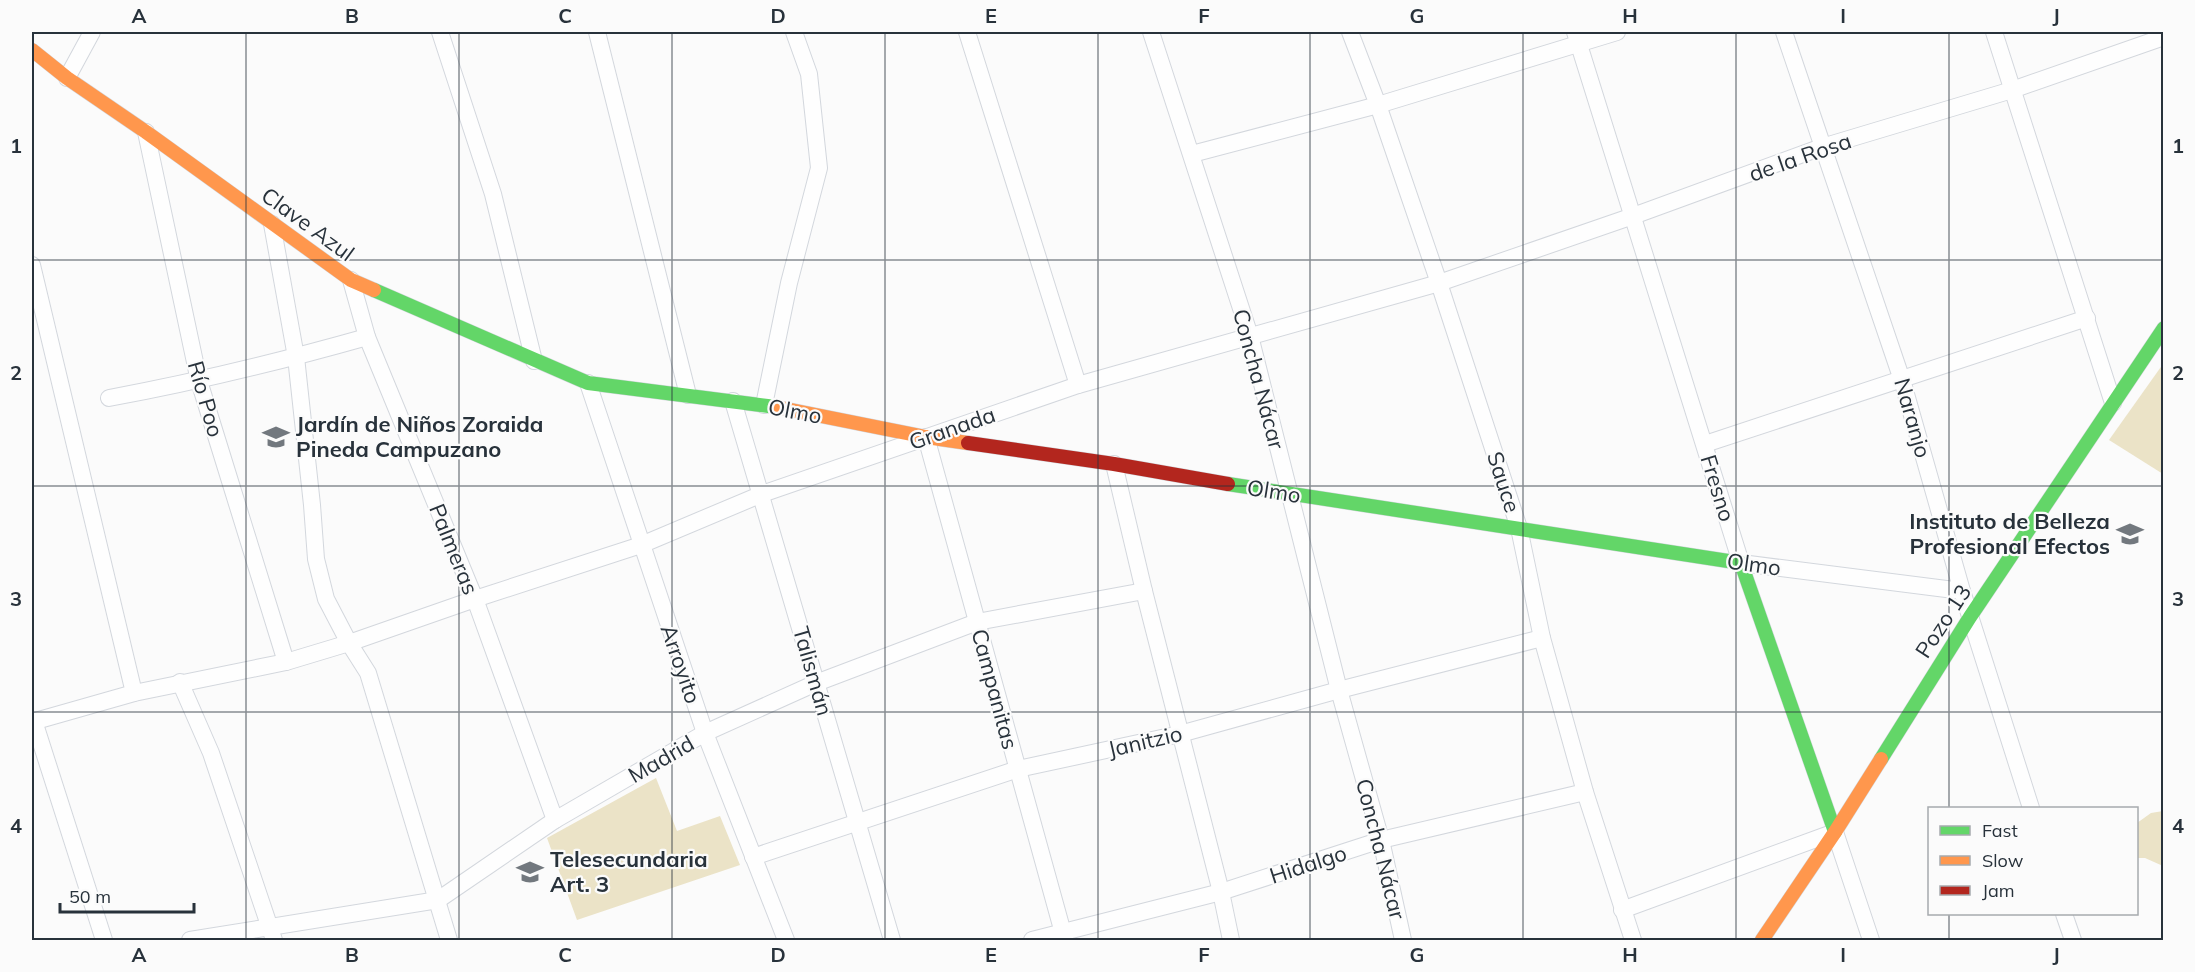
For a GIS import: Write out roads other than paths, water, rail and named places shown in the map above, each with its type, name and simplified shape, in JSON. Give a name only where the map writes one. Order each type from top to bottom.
[{"type":"main road","name":"Clave Azul","points":[[32,50],[67,78],[351,280],[588,383]]},
{"type":"main road","name":"Pozo 13","points":[[1762,940],[1835,832],[1970,617],[2163,328]]},
{"type":"main road","name":"Olmo","points":[[588,383],[764,405],[926,437],[1114,464],[1289,495],[1741,563]]},
{"type":"main road","name":"Fresno","points":[[1741,563],[1835,832]]},
{"type":"street","points":[[67,78],[92,32]]},
{"type":"street","points":[[440,32],[494,194],[534,361]]},
{"type":"street","points":[[597,32],[688,395]]},
{"type":"street","points":[[764,405],[789,282],[819,168],[809,74],[794,32]]},
{"type":"street","points":[[967,32],[1078,385]]},
{"type":"street","name":"Concha Nácar","points":[[1151,32],[1250,336],[1339,690],[1381,840],[1403,940]]},
{"type":"street","name":"Sauce","points":[[1350,32],[1378,105],[1439,283],[1519,528],[1542,638],[1585,792],[1622,910],[1628,939]]},
{"type":"street","points":[[1192,153],[1378,105],[1578,38],[1617,32]]},
{"type":"street","name":"Naranjo","points":[[1784,32],[1902,380],[1962,591],[2031,807]]},
{"type":"street","points":[[1994,32],[2113,403]]},
{"type":"street","name":"de la Rosa","points":[[1439,283],[1634,216],[1822,147],[2012,90],[2163,37]]},
{"type":"street","name":"Fresno","points":[[1578,38],[1741,563]]},
{"type":"street","name":"Río Poo","points":[[146,132],[199,381],[286,662]]},
{"type":"street","points":[[272,224],[296,357],[316,559],[326,599],[368,673],[449,940]]},
{"type":"street","points":[[32,265],[134,693]]},
{"type":"street","name":"Palmeras","points":[[351,280],[367,337],[475,599],[555,820]]},
{"type":"street","name":"Granada","points":[[33,722],[134,693],[286,662],[349,643],[641,545],[762,494],[1078,385],[1439,283]]},
{"type":"street","points":[[1705,444],[2087,318]]},
{"type":"street","points":[[109,398],[199,381],[367,337]]},
{"type":"street","name":"Arroyito","points":[[588,383],[705,734],[786,940]]},
{"type":"street","name":"Talismán","points":[[733,401],[892,940]]},
{"type":"street","name":"Campanitas","points":[[926,437],[1064,936]]},
{"type":"street","points":[[1114,464],[1231,940]]},
{"type":"street","name":"Olmo","points":[[1741,563],[1962,591]]},
{"type":"street","name":"Madrid","points":[[190,940],[272,934],[438,900],[555,820],[705,734],[816,683],[977,622],[1144,591]]},
{"type":"street","name":"Janitzio","points":[[753,857],[1018,769],[1180,734],[1542,638]]},
{"type":"street","points":[[180,682],[211,753],[272,934]]},
{"type":"street","points":[[33,722],[104,940]]},
{"type":"street","name":"Hidalgo","points":[[1032,940],[1064,936],[1221,892],[1381,840],[1585,792]]},
{"type":"street","points":[[1622,910],[1835,832]]},
{"type":"street","name":"Fresno","points":[[1835,832],[1871,940]]},
{"type":"street","points":[[2064,915],[2073,940]]},
{"type":"place","name":"Jardín de Niños Zoraida Pineda Campuzano","points":[[276,437]]},
{"type":"place","name":"Instituto de Belleza Profesional Efectos","points":[[2130,534]]},
{"type":"place","name":"Telesecundaria Art. 3","points":[[530,872]]}]
